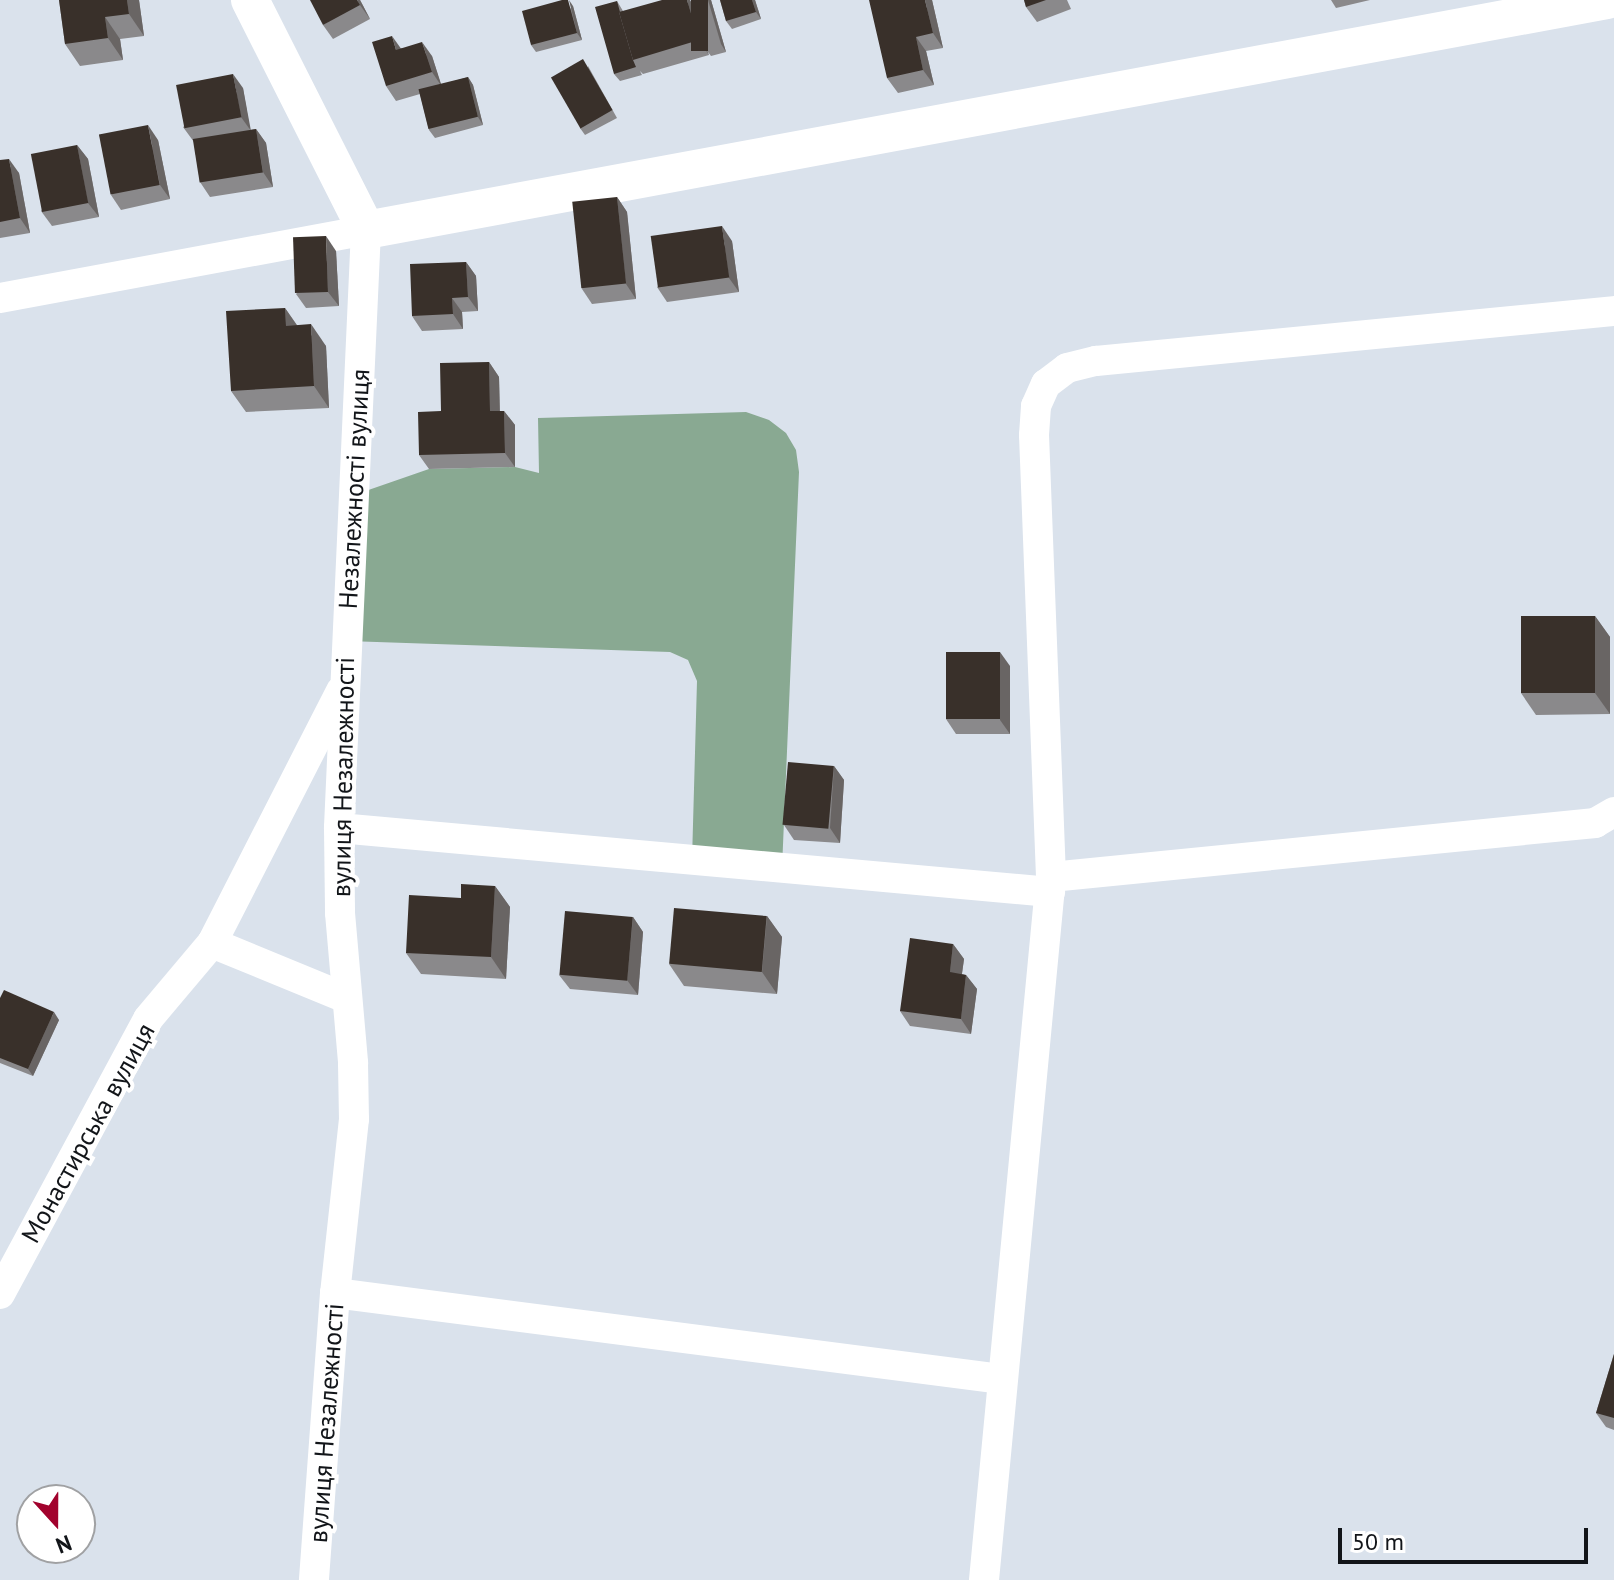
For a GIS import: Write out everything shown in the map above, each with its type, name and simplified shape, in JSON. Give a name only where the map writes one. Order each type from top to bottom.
[{"type":"street","name":"Незалежності вулиця","points":[[250,0],[366,230],[339,828],[354,1119],[335,1293],[314,1580]]},
{"type":"street","points":[[0,298],[1607,0]]},
{"type":"street","points":[[984,1580],[1050,884],[1034,435],[1036,406],[1046,384],[1067,368],[1096,361],[1614,311]]},
{"type":"street","name":"Монастирська вулиця","points":[[0,1294],[148,1019],[212,943],[345,684]]},
{"type":"street","points":[[339,828],[1050,884],[1595,823],[1614,812]]},
{"type":"street","points":[[212,943],[346,998]]},
{"type":"street","points":[[335,1293],[1002,1379]]},
{"type":"green space","points":[[746,412],[769,420],[786,433],[796,450],[799,472],[782,868],[692,860],[697,681],[688,660],[670,652],[347,641],[354,495],[429,469],[515,467],[539,473],[538,418]]},
{"type":"building","points":[[59,0],[127,0],[129,14],[105,17],[108,38],[65,44]]},
{"type":"building","points":[[310,0],[357,0],[360,5],[323,25]]},
{"type":"building","points":[[568,0],[577,33],[531,45],[522,11]]},
{"type":"building","points":[[662,0],[687,0],[699,40],[633,60],[619,12]]},
{"type":"building","points":[[691,0],[708,0],[708,51],[691,51]]},
{"type":"building","points":[[720,0],[752,0],[756,12],[726,21]]},
{"type":"building","points":[[869,0],[925,0],[933,33],[916,37],[923,70],[887,78]]},
{"type":"building","points":[[1024,0],[1046,0],[1026,7]]},
{"type":"building","points":[[617,1],[636,67],[614,74],[595,7]]},
{"type":"building","points":[[392,36],[396,50],[422,42],[432,72],[386,86],[372,42]]},
{"type":"building","points":[[583,59],[612,110],[580,129],[551,78]]},
{"type":"building","points":[[233,74],[241,117],[184,128],[176,85]]},
{"type":"building","points":[[468,77],[478,117],[428,129],[419,89]]},
{"type":"building","points":[[148,125],[160,185],[111,194],[99,135]]},
{"type":"building","points":[[256,129],[263,172],[200,182],[193,139]]},
{"type":"building","points":[[77,145],[88,203],[42,212],[31,154]]},
{"type":"building","points":[[9,159],[20,218],[0,222],[0,160]]},
{"type":"building","points":[[617,197],[626,284],[581,288],[572,202]]},
{"type":"building","points":[[722,226],[729,277],[658,288],[651,236]]},
{"type":"building","points":[[326,236],[328,292],[295,293],[293,237]]},
{"type":"building","points":[[466,262],[468,297],[452,298],[453,314],[412,316],[410,264]]},
{"type":"building","points":[[285,308],[286,326],[311,324],[314,386],[231,391],[226,311]]},
{"type":"building","points":[[489,362],[490,411],[504,411],[505,453],[419,455],[418,412],[441,411],[440,363]]},
{"type":"building","points":[[1521,616],[1595,616],[1595,693],[1521,693]]},
{"type":"building","points":[[946,652],[1000,652],[1000,719],[946,719]]},
{"type":"building","points":[[788,762],[834,766],[828,829],[783,825]]},
{"type":"building","points":[[461,884],[495,886],[491,957],[406,953],[409,895],[461,898]]},
{"type":"building","points":[[674,908],[767,916],[762,972],[669,964]]},
{"type":"building","points":[[565,911],[633,917],[627,981],[559,975]]},
{"type":"building","points":[[910,938],[953,944],[950,972],[966,975],[961,1019],[900,1011]]},
{"type":"building","points":[[4,990],[54,1012],[28,1069],[0,1058],[0,998]]},
{"type":"building","points":[[1614,1354],[1614,1418],[1596,1413]]}]
